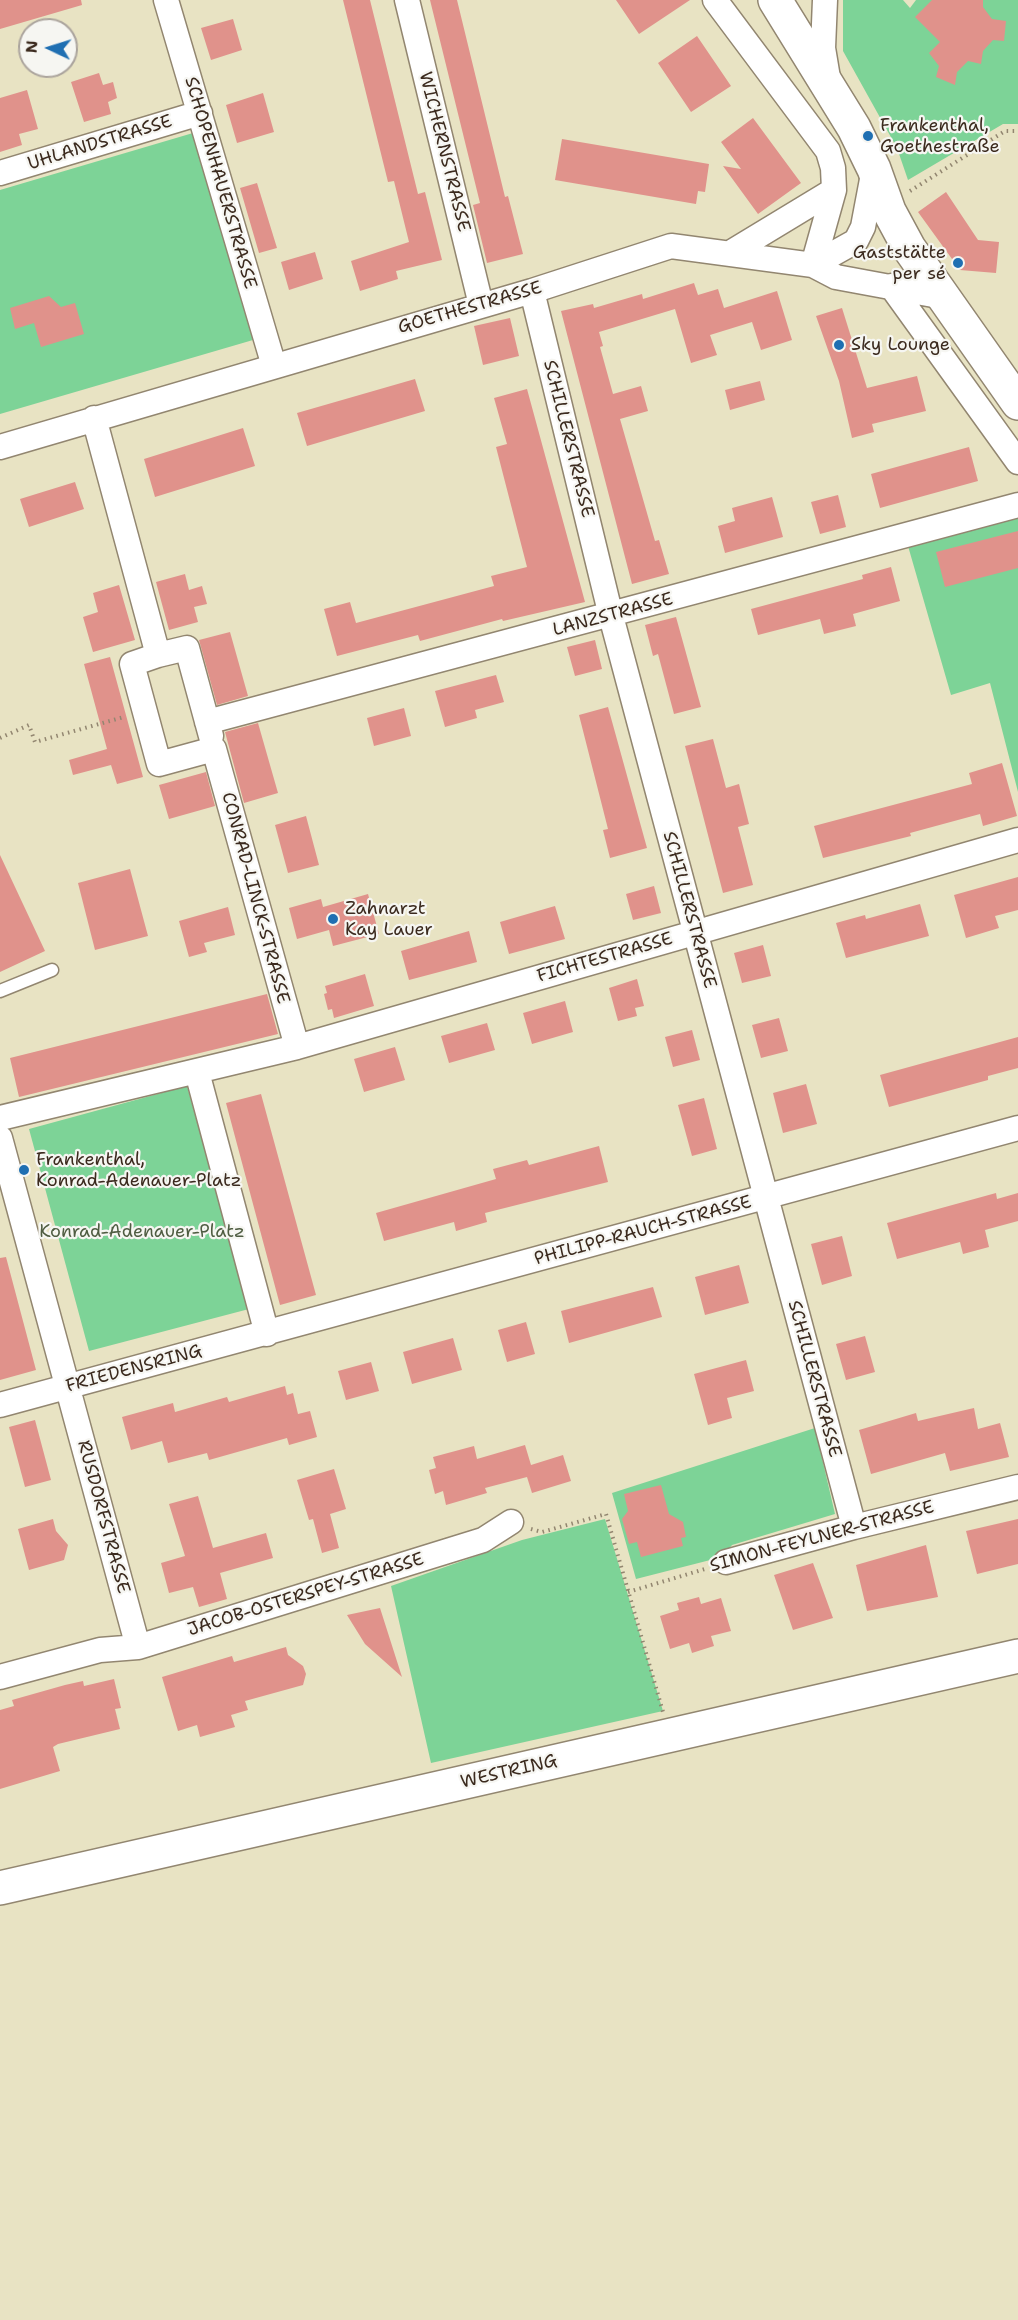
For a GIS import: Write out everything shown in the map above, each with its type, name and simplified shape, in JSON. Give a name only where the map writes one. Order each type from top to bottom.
[{"type":"main road","points":[[775,0],[830,87],[874,169],[901,235],[944,297],[1012,384]]},
{"type":"main road","name":"WESTRING","points":[[0,1888],[1018,1656]]},
{"type":"street","name":"SCHOPENHAUERSTRASSE","points":[[166,0],[274,366]]},
{"type":"street","name":"WICHERNSTRASSE","points":[[407,0],[481,305]]},
{"type":"street","points":[[715,0],[828,151],[833,168],[834,190],[813,265]]},
{"type":"street","points":[[825,0],[823,48],[830,87]]},
{"type":"street","name":"UHLANDSTRASSE","points":[[0,173],[200,113]]},
{"type":"street","points":[[813,265],[856,241],[863,227],[874,169]]},
{"type":"street","points":[[730,253],[834,190]]},
{"type":"street","name":"GOETHESTRASSE","points":[[0,447],[532,291],[671,246],[813,265],[836,277],[944,297]]},
{"type":"street","points":[[891,286],[1018,462]]},
{"type":"street","name":"SCHILLERSTRASSE","points":[[532,291],[611,616],[854,1527]]},
{"type":"street","points":[[94,418],[158,656]]},
{"type":"street","name":"LANZSTRASSE","points":[[207,722],[611,616],[1018,505]]},
{"type":"street","name":"CONRAD-LINCK-STRASSE","points":[[214,749],[159,764],[132,664],[187,648],[297,1047]]},
{"type":"street","name":"FICHTESTRASSE","points":[[297,1047],[1018,840]]},
{"type":"street","points":[[0,1118],[297,1047]]},
{"type":"street","points":[[197,1072],[267,1334]]},
{"type":"street","name":"PHILIPP-RAUCH-STRASSE","points":[[267,1334],[1018,1128]]},
{"type":"street","points":[[0,1138],[68,1387]]},
{"type":"street","name":"FRIEDENSRING","points":[[0,1405],[267,1334]]},
{"type":"street","name":"RUSDORFSTRASSE","points":[[68,1387],[138,1647]]},
{"type":"street","name":"SIMON-FEYLNER-STRASSE","points":[[726,1562],[854,1527],[1018,1487]]},
{"type":"street","name":"JACOB-OSTERSPEY-STRASSE","points":[[0,1677],[100,1650],[138,1647],[483,1540],[510,1522]]},
{"type":"lane","points":[[0,991],[52,970]]},
{"type":"path","points":[[903,195],[1005,131],[1018,131]]},
{"type":"path","points":[[0,738],[29,725],[35,742],[144,711]]},
{"type":"path","points":[[510,1522],[542,1532],[606,1514],[664,1717]]},
{"type":"path","name":"SIMON-FEYLNER-STRASSE","points":[[628,1592],[726,1562]]},
{"type":"green space","points":[[843,0],[903,0],[910,8],[916,0],[1018,0],[1018,124],[1003,124],[908,180],[897,148],[843,51]]},
{"type":"green space","points":[[193,133],[253,340],[0,414],[0,190]]},
{"type":"green space","points":[[1018,515],[1018,792],[990,683],[951,695],[908,546]]},
{"type":"green space","name":"Konrad-Adenauer-Platz","points":[[187,1086],[249,1309],[89,1351],[29,1129]]},
{"type":"green space","points":[[815,1428],[835,1514],[732,1545],[722,1557],[636,1579],[612,1493]]},
{"type":"green space","points":[[605,1519],[663,1711],[431,1763],[391,1586],[522,1540]]},
{"type":"building","points":[[0,0],[81,0],[82,5],[38,18],[18,18],[18,24],[0,29]]},
{"type":"building","points":[[343,0],[370,0],[418,194],[425,192],[442,260],[396,271],[398,279],[360,291],[351,261],[409,242],[394,181],[388,182]]},
{"type":"building","points":[[430,0],[457,0],[505,197],[508,196],[523,254],[487,263],[473,205],[480,203]]},
{"type":"building","points":[[616,0],[690,0],[639,34]]},
{"type":"building","points":[[932,0],[983,0],[983,7],[992,19],[1006,21],[1004,41],[993,40],[983,51],[981,64],[968,61],[957,72],[955,85],[936,77],[939,66],[929,53],[940,42],[915,17]]},
{"type":"building","points":[[233,19],[242,50],[211,60],[201,28]]},
{"type":"building","points":[[697,36],[731,86],[691,112],[658,63]]},
{"type":"building","points":[[99,73],[103,85],[113,82],[117,98],[108,102],[111,114],[84,122],[71,82]]},
{"type":"building","points":[[27,90],[38,129],[19,134],[22,145],[0,152],[0,98]]},
{"type":"building","points":[[263,93],[274,132],[237,143],[226,105]]},
{"type":"building","points":[[753,118],[801,183],[758,214],[723,166],[741,169],[721,142]]},
{"type":"building","points":[[562,139],[709,164],[705,192],[698,191],[696,204],[555,180]]},
{"type":"building","points":[[257,183],[277,248],[259,253],[240,188]]},
{"type":"building","points":[[946,192],[978,240],[999,242],[996,273],[960,270],[918,212]]},
{"type":"building","points":[[315,252],[323,279],[289,290],[281,262]]},
{"type":"building","points":[[694,283],[698,295],[718,289],[724,308],[777,291],[792,340],[761,350],[752,322],[710,335],[717,355],[691,363],[675,309],[599,332],[603,346],[600,347],[613,394],[641,386],[648,411],[620,419],[655,541],[659,540],[669,574],[632,584],[561,311],[593,304],[594,308],[642,294],[643,299]]},
{"type":"building","points":[[49,296],[61,307],[75,303],[84,334],[41,347],[34,323],[15,329],[10,308]]},
{"type":"building","points":[[842,308],[867,388],[917,376],[926,411],[872,424],[874,432],[852,438],[839,381],[816,316]]},
{"type":"building","points":[[510,318],[519,356],[483,365],[474,326]]},
{"type":"building","points":[[415,379],[425,411],[307,446],[297,413]]},
{"type":"building","points":[[760,381],[765,400],[730,410],[725,390]]},
{"type":"building","points":[[527,389],[585,602],[503,621],[502,619],[420,641],[418,635],[337,656],[324,609],[350,602],[356,623],[494,586],[491,576],[527,567],[496,447],[507,444],[494,398]]},
{"type":"building","points":[[243,428],[255,466],[155,497],[144,459]]},
{"type":"building","points":[[969,447],[978,481],[880,508],[871,474]]},
{"type":"building","points":[[75,482],[84,509],[29,527],[20,499]]},
{"type":"building","points":[[838,495],[846,527],[820,534],[811,502]]},
{"type":"building","points":[[772,497],[783,537],[725,553],[718,526],[735,521],[732,508]]},
{"type":"building","points":[[1018,531],[1018,568],[945,587],[936,552]]},
{"type":"building","points":[[891,567],[900,601],[853,614],[856,626],[824,634],[820,619],[758,635],[751,609],[863,579],[862,575]]},
{"type":"building","points":[[185,574],[189,590],[202,586],[207,604],[194,607],[198,622],[169,630],[156,582]]},
{"type":"building","points":[[119,585],[135,640],[93,652],[83,617],[98,612],[93,593]]},
{"type":"building","points":[[676,617],[701,707],[674,714],[658,654],[653,656],[645,625]]},
{"type":"building","points":[[230,632],[248,696],[217,705],[199,640]]},
{"type":"building","points":[[595,640],[602,669],[575,676],[567,647]]},
{"type":"building","points":[[110,657],[143,777],[117,784],[111,765],[73,775],[69,760],[107,749],[84,664]]},
{"type":"building","points":[[496,675],[504,702],[475,710],[477,718],[445,727],[435,691]]},
{"type":"building","points":[[608,707],[647,848],[610,858],[603,830],[608,829],[579,715]]},
{"type":"building","points":[[404,708],[411,736],[374,746],[367,718]]},
{"type":"building","points":[[258,723],[278,793],[244,803],[225,732]]},
{"type":"building","points":[[713,739],[726,788],[739,784],[749,824],[738,827],[753,885],[723,893],[685,746]]},
{"type":"building","points":[[1002,763],[1017,816],[983,826],[980,814],[910,833],[911,836],[823,858],[814,826],[972,784],[969,773]]},
{"type":"building","points":[[206,772],[215,806],[169,819],[159,785]]},
{"type":"building","points":[[306,816],[319,865],[288,873],[275,825]]},
{"type":"building","points":[[0,855],[45,951],[0,972]]},
{"type":"building","points":[[130,869],[148,936],[95,950],[78,883]]},
{"type":"building","points":[[1018,877],[1018,910],[995,916],[999,928],[966,938],[954,895]]},
{"type":"building","points":[[654,886],[661,913],[633,920],[626,894]]},
{"type":"building","name":"Zahnarzt Kay Lauer","points":[[368,894],[379,934],[333,946],[329,930],[297,939],[289,908],[321,899],[323,907]]},
{"type":"building","points":[[920,904],[929,936],[846,958],[836,923],[865,915],[866,919]]},
{"type":"building","points":[[555,906],[565,939],[509,954],[500,922]]},
{"type":"building","points":[[228,907],[235,935],[204,943],[207,952],[189,957],[179,921]]},
{"type":"building","points":[[469,931],[477,962],[409,980],[401,951]]},
{"type":"building","points":[[763,945],[771,976],[742,983],[734,953]]},
{"type":"building","points":[[365,974],[374,1006],[334,1018],[332,1009],[328,1010],[324,994],[327,993],[325,986]]},
{"type":"building","points":[[637,979],[644,1006],[635,1008],[637,1016],[618,1021],[609,988]]},
{"type":"building","points":[[267,994],[278,1034],[19,1097],[10,1058]]},
{"type":"building","points":[[565,1001],[573,1032],[532,1044],[523,1013]]},
{"type":"building","points":[[779,1018],[788,1051],[761,1058],[752,1025]]},
{"type":"building","points":[[487,1023],[495,1050],[449,1063],[441,1036]]},
{"type":"building","points":[[692,1030],[700,1060],[673,1067],[665,1037]]},
{"type":"building","points":[[1018,1037],[1018,1068],[988,1076],[988,1080],[889,1107],[880,1075]]},
{"type":"building","points":[[395,1047],[405,1080],[364,1092],[354,1059]]},
{"type":"building","points":[[806,1084],[817,1124],[783,1133],[773,1093]]},
{"type":"building","points":[[261,1094],[316,1295],[280,1305],[226,1103]]},
{"type":"building","points":[[704,1098],[717,1149],[692,1156],[678,1105]]},
{"type":"building","points":[[599,1146],[608,1182],[485,1213],[487,1222],[456,1231],[454,1222],[384,1241],[376,1213],[496,1179],[493,1169],[527,1160],[529,1165]]},
{"type":"building","points":[[996,1193],[997,1199],[1018,1193],[1018,1221],[985,1230],[989,1247],[963,1254],[960,1242],[897,1259],[887,1223]]},
{"type":"building","points":[[842,1236],[852,1276],[822,1285],[811,1244]]},
{"type":"building","points":[[6,1257],[36,1370],[0,1380],[0,1258]]},
{"type":"building","points":[[739,1265],[749,1303],[705,1315],[695,1277]]},
{"type":"building","points":[[653,1287],[662,1317],[569,1343],[561,1311]]},
{"type":"building","points":[[526,1322],[535,1354],[507,1362],[498,1330]]},
{"type":"building","points":[[865,1336],[875,1372],[846,1380],[836,1344]]},
{"type":"building","points":[[453,1338],[462,1370],[412,1384],[403,1352]]},
{"type":"building","points":[[746,1360],[754,1391],[727,1398],[732,1418],[708,1425],[694,1374]]},
{"type":"building","points":[[371,1362],[379,1391],[346,1400],[338,1371]]},
{"type":"building","points":[[285,1386],[287,1395],[293,1393],[298,1414],[310,1411],[317,1437],[289,1445],[287,1438],[209,1460],[207,1453],[168,1463],[162,1441],[131,1450],[122,1417],[173,1403],[175,1412],[227,1397],[229,1402]]},
{"type":"building","points":[[974,1408],[978,1429],[1000,1423],[1009,1457],[950,1471],[945,1453],[871,1474],[859,1430],[916,1413],[918,1421]]},
{"type":"building","points":[[35,1420],[51,1480],[25,1487],[9,1427]]},
{"type":"building","points":[[525,1445],[531,1465],[563,1455],[571,1481],[532,1493],[527,1477],[485,1488],[487,1493],[446,1505],[443,1491],[435,1494],[429,1470],[436,1468],[433,1457],[474,1446],[477,1459]]},
{"type":"building","points":[[334,1469],[346,1509],[330,1514],[339,1548],[322,1553],[313,1519],[309,1520],[297,1480]]},
{"type":"building","points":[[661,1485],[669,1514],[683,1522],[686,1537],[681,1538],[683,1546],[641,1557],[637,1542],[629,1544],[622,1519],[628,1511],[624,1494]]},
{"type":"building","points":[[198,1496],[213,1548],[266,1533],[273,1558],[220,1573],[227,1599],[199,1607],[193,1587],[169,1593],[161,1563],[185,1556],[169,1504]]},
{"type":"building","points":[[53,1519],[56,1531],[68,1545],[64,1560],[29,1570],[18,1529]]},
{"type":"building","points":[[1018,1519],[1018,1564],[977,1574],[966,1531]]},
{"type":"building","points":[[926,1545],[938,1597],[867,1611],[856,1565]]},
{"type":"building","points":[[813,1563],[833,1618],[793,1630],[774,1575]]},
{"type":"building","points":[[699,1597],[701,1604],[721,1598],[731,1631],[711,1636],[714,1646],[692,1653],[689,1643],[670,1649],[660,1616],[679,1610],[677,1603]]},
{"type":"building","points":[[380,1608],[402,1677],[365,1644],[347,1615]]},
{"type":"building","points":[[286,1647],[288,1655],[303,1666],[306,1674],[303,1685],[245,1701],[248,1710],[231,1715],[235,1727],[200,1737],[197,1725],[178,1731],[162,1677],[232,1656],[234,1662]]},
{"type":"building","points":[[114,1679],[121,1708],[115,1709],[120,1729],[58,1744],[53,1747],[60,1771],[0,1789],[0,1710],[14,1706],[12,1700],[65,1685],[83,1681],[84,1686]]},
{"type":"place","name":"Frankenthal, Goethestraße","points":[[868,136]]},
{"type":"place","name":"Gaststätte per sé","points":[[958,263]]},
{"type":"place","name":"Sky Lounge","points":[[839,345]]},
{"type":"place","name":"Zahnarzt Kay Lauer","points":[[333,919]]},
{"type":"place","name":"Frankenthal, Konrad-Adenauer-Platz","points":[[24,1170]]}]
